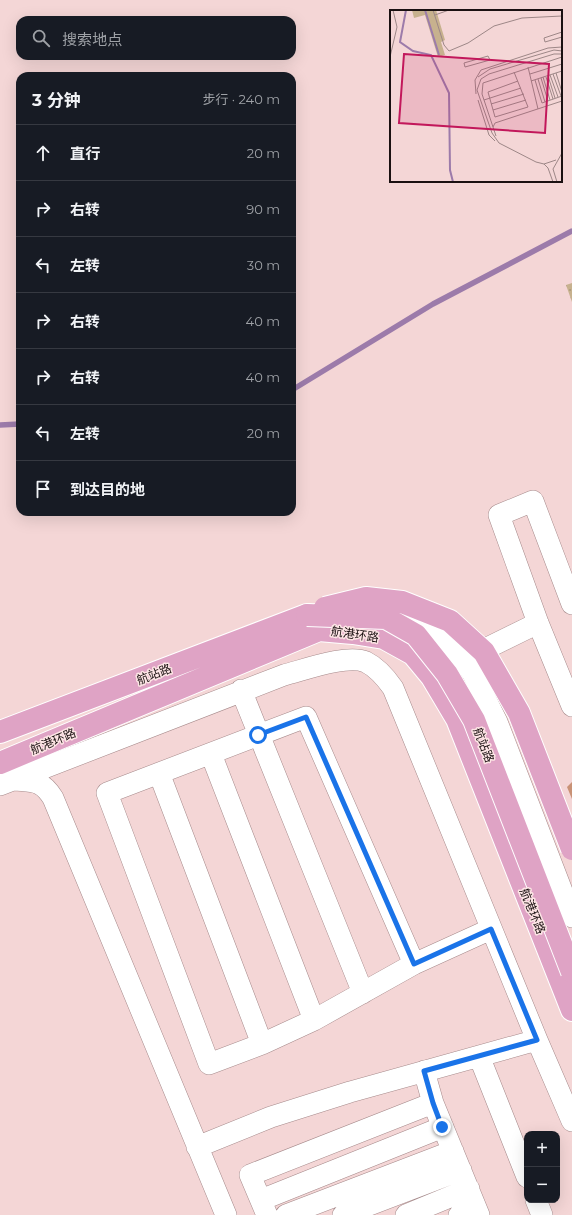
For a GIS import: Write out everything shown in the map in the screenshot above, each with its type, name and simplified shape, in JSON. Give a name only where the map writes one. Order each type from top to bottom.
[{"type":"main road","name":"航站路","points":[[313,623],[329,606],[366,598],[402,602],[450,621],[484,652],[518,713],[572,849]]},
{"type":"main road","name":"航站路","points":[[0,732],[313,623],[386,618],[416,635],[447,674],[474,720],[572,972]]},
{"type":"main road","name":"航港环路","points":[[0,763],[313,623],[353,633],[384,638],[413,654],[432,676],[457,719],[572,1010]]},
{"type":"lane","points":[[572,604],[533,502],[499,515],[538,623],[572,706]]},
{"type":"lane","points":[[313,623],[372,612],[398,615],[424,625],[463,660],[473,674],[497,722],[572,917]]},
{"type":"lane","points":[[463,660],[538,623]]},
{"type":"lane","points":[[7,782],[241,690],[284,675],[343,661],[366,662],[382,672],[393,688],[491,929],[572,1121]]},
{"type":"lane","points":[[241,690],[363,993]]},
{"type":"lane","points":[[414,964],[306,717],[107,793],[209,1064],[262,1044],[314,1020],[414,964],[491,929]]},
{"type":"lane","points":[[211,754],[314,1020]]},
{"type":"lane","points":[[159,773],[262,1044]]},
{"type":"lane","points":[[7,782],[37,782],[46,787],[53,798],[226,1215]]},
{"type":"lane","points":[[197,1147],[271,1117],[350,1092],[537,1040]]},
{"type":"lane","points":[[479,1056],[524,1170]]},
{"type":"lane","points":[[406,1215],[471,1207],[457,1161],[433,1103],[424,1071]]},
{"type":"lane","points":[[433,1103],[250,1175],[264,1208],[442,1127]]},
{"type":"lane","points":[[286,1215],[457,1161]]},
{"type":"lane","points":[[343,1215],[457,1161]]},
{"type":"lane","points":[[537,1203],[542,1215]]},
{"type":"shaded area","points":[[572,283],[572,302],[566,285]]},
{"type":"building","points":[[572,782],[572,799],[567,787]]},
{"type":"waterway","points":[[296,388],[433,304],[572,231]]},
{"type":"waterway","points":[[0,425],[16,424]]},
{"type":"route","points":[[258,735],[306,717],[414,964],[491,929],[537,1040],[424,1071],[433,1103],[442,1127]]}]
